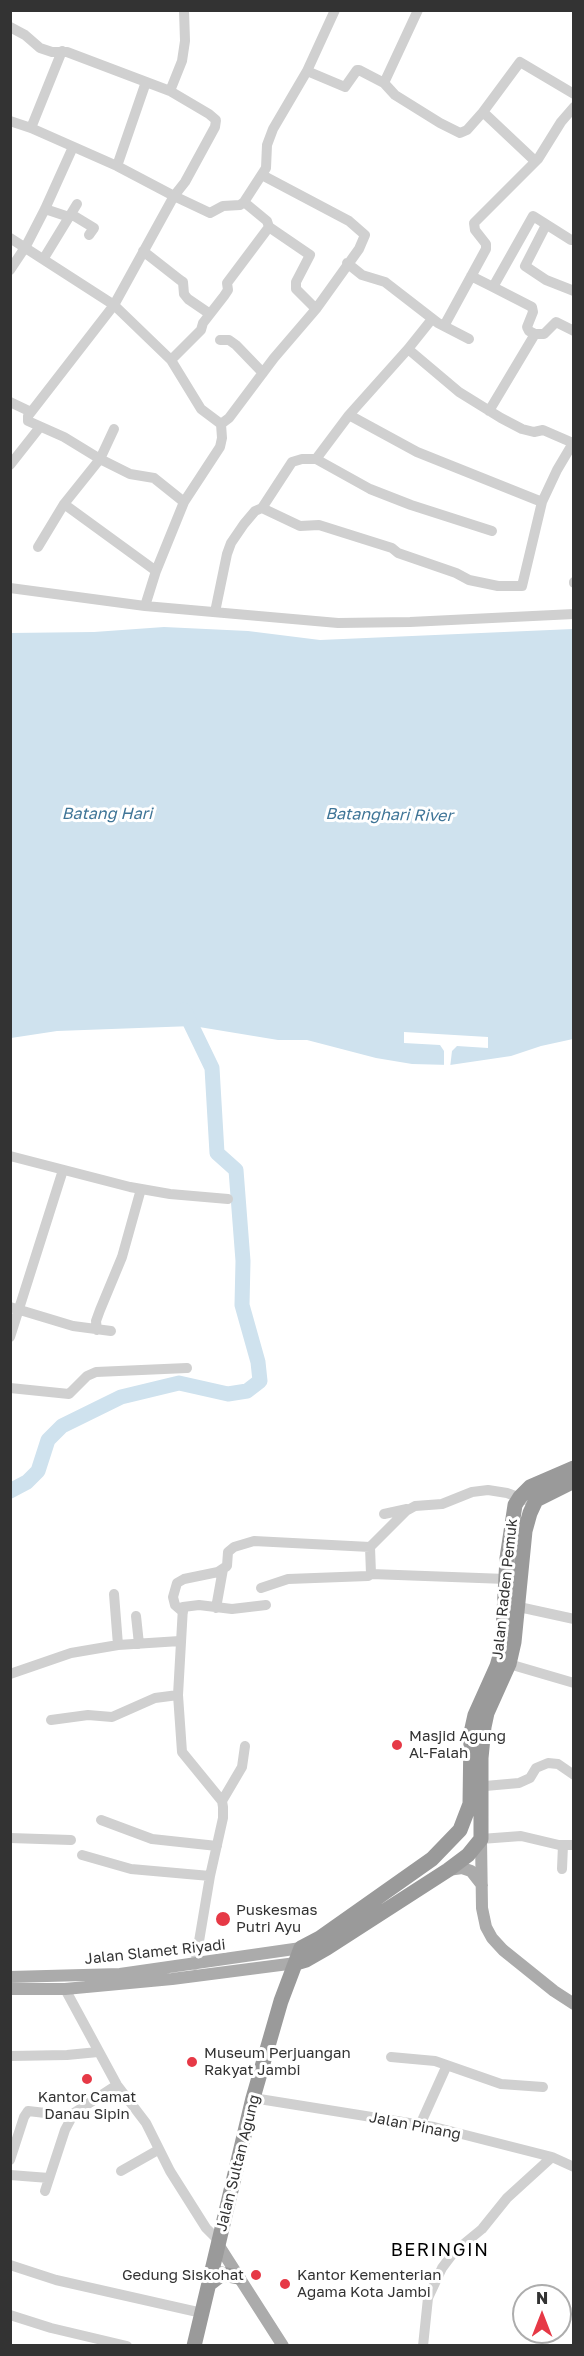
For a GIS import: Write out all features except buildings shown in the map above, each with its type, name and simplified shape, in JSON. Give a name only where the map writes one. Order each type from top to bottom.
[{"type":"highway","points":[[526,1500],[530,1487],[573,1468]]},
{"type":"highway","name":"Jalan Raden Pemuk","points":[[476,1787],[471,1733],[475,1715],[497,1666],[502,1649],[513,1513],[526,1500],[573,1481]]},
{"type":"highway","name":"Jalan Raden Pemuk","points":[[481,1839],[475,1810],[476,1787],[487,1713],[509,1664],[519,1607],[526,1500]]},
{"type":"highway","points":[[475,1810],[460,1830],[432,1859],[299,1955],[306,1960],[327,1948],[448,1870],[468,1855],[481,1839]]},
{"type":"highway","name":"Jalan Sultan Agung","points":[[194,2346],[253,2098],[281,2001],[299,1955]]},
{"type":"highway","points":[[209,2284],[222,2274],[238,2277]]},
{"type":"main road","points":[[481,1839],[482,1908],[486,1927],[492,1938],[503,1950],[573,2004]]},
{"type":"main road","points":[[448,1870],[462,1868],[471,1871],[482,1886]]},
{"type":"main road","name":"Jalan Slamet Riyadi","points":[[10,1977],[120,1974],[299,1955]]},
{"type":"main road","name":"Jalan Slamet Riyadi","points":[[10,1989],[65,1989],[172,1979],[299,1955]]},
{"type":"main road","points":[[219,2244],[283,2346]]},
{"type":"street","points":[[170,91],[182,61],[185,41],[184,10]]},
{"type":"street","points":[[10,121],[117,166],[210,213],[223,206],[240,205],[266,168],[267,145],[273,129],[307,71],[335,10]]},
{"type":"street","points":[[384,83],[418,10]]},
{"type":"street","points":[[10,27],[25,35],[40,48],[52,52],[62,51],[170,91],[216,120],[215,127],[190,173],[174,196],[114,305],[28,416],[28,421],[64,437],[130,474],[154,478],[184,502]]},
{"type":"street","points":[[31,128],[62,51]]},
{"type":"street","points":[[307,71],[345,87],[357,69],[384,83],[395,95],[460,133],[467,130],[483,112],[520,62],[573,94]]},
{"type":"street","points":[[117,166],[146,82]]},
{"type":"street","points":[[444,326],[487,246],[475,230],[474,223],[535,161],[573,107]]},
{"type":"street","points":[[483,112],[535,161]]},
{"type":"street","points":[[10,270],[26,246],[45,209],[73,147]]},
{"type":"street","points":[[220,424],[229,418],[316,309],[359,249],[364,235],[349,221],[262,175]]},
{"type":"street","points":[[244,202],[267,220],[269,227],[310,255],[296,282],[296,289],[316,309]]},
{"type":"street","points":[[45,209],[72,212],[94,228],[90,235]]},
{"type":"street","points":[[44,258],[72,212]]},
{"type":"street","points":[[493,287],[531,217],[533,216],[572,240]]},
{"type":"street","points":[[546,225],[525,263],[526,268],[573,291]]},
{"type":"street","points":[[171,360],[201,330],[228,290],[227,283],[269,227]]},
{"type":"street","points":[[10,238],[26,246],[114,305],[171,360],[201,409],[220,424],[222,438],[220,447],[184,502],[145,606]]},
{"type":"street","points":[[143,251],[183,282],[184,294],[188,299],[210,314]]},
{"type":"street","points":[[347,264],[362,275],[385,282],[432,319],[469,339]]},
{"type":"street","points":[[471,276],[532,307],[533,312],[527,327],[536,334],[543,334],[556,322],[573,330]]},
{"type":"street","points":[[316,459],[349,415],[432,319]]},
{"type":"street","points":[[489,411],[536,334]]},
{"type":"street","points":[[220,340],[230,340],[263,373]]},
{"type":"street","points":[[262,508],[300,526],[320,525],[392,548],[398,553],[456,573],[469,580],[498,586],[521,586],[542,502],[573,443],[543,429],[534,432],[522,429],[489,411],[459,392],[408,349]]},
{"type":"street","points":[[10,402],[31,412]]},
{"type":"street","points":[[349,415],[417,452],[542,502]]},
{"type":"street","points":[[10,465],[40,427]]},
{"type":"street","points":[[38,547],[64,504],[100,459],[114,429]]},
{"type":"street","points":[[215,612],[231,543],[243,524],[255,511],[262,508],[292,462],[302,459],[316,459],[370,489],[492,531]]},
{"type":"street","points":[[64,504],[156,572]]},
{"type":"street","points":[[10,588],[145,606],[338,623],[573,614]]},
{"type":"street","points":[[10,1156],[141,1189],[228,1199]]},
{"type":"street","points":[[10,1337],[15,1308],[63,1170]]},
{"type":"street","points":[[97,1330],[96,1321],[122,1257],[141,1189]]},
{"type":"street","points":[[15,1308],[74,1326],[111,1331]]},
{"type":"street","points":[[10,1388],[69,1394],[87,1376],[96,1372],[187,1368]]},
{"type":"street","points":[[384,1514],[442,1504],[480,1491],[507,1493],[526,1500]]},
{"type":"street","points":[[183,1612],[176,1605],[173,1597],[177,1583],[223,1569],[230,1550],[254,1541],[370,1547],[410,1508]]},
{"type":"street","points":[[370,1547],[371,1574]]},
{"type":"street","points":[[216,1608],[223,1569]]},
{"type":"street","points":[[261,1588],[288,1579],[368,1576],[371,1574],[506,1579]]},
{"type":"street","points":[[114,1594],[118,1646]]},
{"type":"street","points":[[222,1801],[183,1755],[178,1695],[183,1607],[186,1605],[232,1609],[266,1605]]},
{"type":"street","points":[[519,1607],[573,1619]]},
{"type":"street","points":[[136,1616],[139,1644]]},
{"type":"street","points":[[10,1674],[71,1653],[118,1646],[180,1641]]},
{"type":"street","points":[[509,1664],[573,1683]]},
{"type":"street","points":[[51,1720],[88,1715],[112,1717],[155,1698],[178,1695]]},
{"type":"street","points":[[195,1965],[210,1876],[223,1818],[222,1801],[242,1767],[245,1746]]},
{"type":"street","points":[[476,1787],[519,1783],[530,1778],[536,1768],[548,1763],[558,1764],[573,1775]]},
{"type":"street","points":[[101,1820],[152,1839],[217,1846]]},
{"type":"street","points":[[481,1839],[521,1836],[568,1845],[561,1869]]},
{"type":"street","points":[[10,1838],[71,1840]]},
{"type":"street","points":[[82,1855],[131,1869],[210,1876]]},
{"type":"street","points":[[65,1989],[117,2085],[146,2123],[159,2150],[206,2228],[219,2244]]},
{"type":"street","points":[[10,2056],[98,2052]]},
{"type":"street","points":[[391,2057],[435,2061],[501,2084],[543,2087]]},
{"type":"street","points":[[420,2125],[447,2065]]},
{"type":"street","points":[[45,2191],[65,2130],[72,2116],[77,2110],[117,2085]]},
{"type":"street","name":"Jalan Pinang","points":[[253,2098],[420,2125],[552,2157],[573,2167]]},
{"type":"street","points":[[10,2160],[28,2111],[72,2116]]},
{"type":"street","points":[[121,2171],[159,2150]]},
{"type":"street","points":[[423,2346],[428,2298],[442,2268],[454,2252],[482,2229],[507,2198],[552,2157]]},
{"type":"street","points":[[10,2175],[49,2178]]},
{"type":"street","points":[[10,2265],[56,2280],[202,2313]]},
{"type":"street","points":[[10,2315],[28,2322],[127,2346]]},
{"type":"water","points":[[164,627],[248,631],[320,640],[573,629],[573,1039],[511,1056],[450,1065],[412,1064],[376,1058],[307,1040],[278,1040],[193,1026],[57,1031],[11,1038],[10,633],[94,632]]},
{"type":"pier","points":[[404,1032],[488,1037],[488,1048],[457,1046],[452,1051],[450,1068],[444,1068],[444,1051],[440,1045],[404,1043]]},
{"type":"waterway","points":[[10,1491],[27,1482],[38,1471],[48,1440],[62,1426],[121,1397],[179,1383],[228,1394],[247,1391],[260,1381],[258,1362],[242,1305],[243,1261],[236,1170],[217,1153],[212,1068],[184,1010]]},
{"type":"place","name":"Masjid Agung Al-Falah","points":[[397,1745]]},
{"type":"place","name":"Puskesmas Putri Ayu","points":[[223,1919]]},
{"type":"place","name":"Museum Perjuangan Rakyat Jambi","points":[[192,2062]]},
{"type":"place","name":"Kantor Camat Danau Sipin","points":[[87,2079]]},
{"type":"place","name":"Gedung Siskohat","points":[[256,2275]]},
{"type":"place","name":"Kantor Kementerian Agama Kota Jambi","points":[[285,2284]]},
{"type":"district","name":"BERINGIN","points":[[440,2250]]},
{"type":"water label","name":"Batang Hari","points":[[107,814]]},
{"type":"water label","name":"Batanghari River","points":[[389,815]]}]
